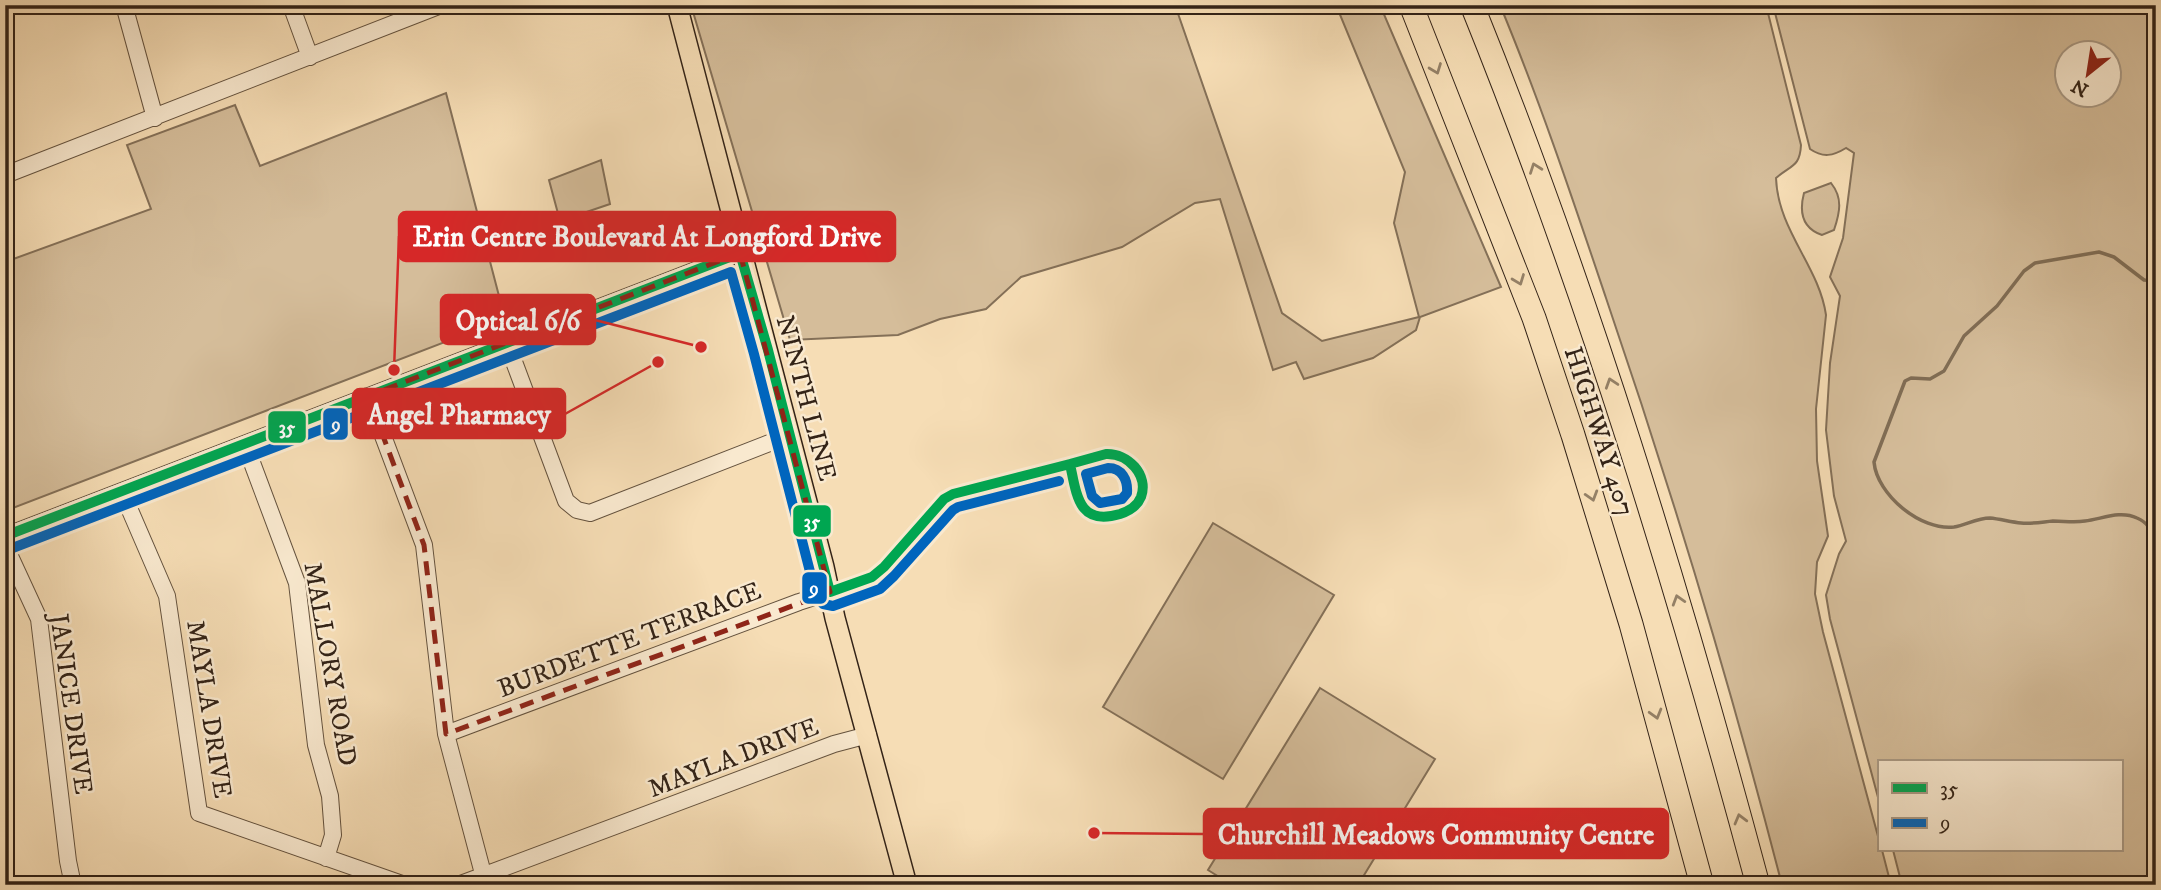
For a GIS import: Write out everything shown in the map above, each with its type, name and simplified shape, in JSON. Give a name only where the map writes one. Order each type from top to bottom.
[{"type":"highway","name":"HIGHWAY 407","points":[[1411,5],[1534,318],[1631,624],[1702,885]]},
{"type":"highway","name":"HIGHWAY 407","points":[[1472,5],[1511,102],[1590,321],[1639,469],[1691,643],[1758,885]]},
{"type":"main road","name":"NINTH LINE","points":[[677,5],[907,885]]},
{"type":"street","points":[[124,5],[155,118]]},
{"type":"street","points":[[291,5],[310,57]]},
{"type":"street","points":[[5,175],[441,5]]},
{"type":"street","points":[[6,536],[740,253]]},
{"type":"street","points":[[507,343],[566,501],[577,510],[590,513],[790,435]]},
{"type":"street","points":[[368,396],[424,545],[446,734],[485,880]]},
{"type":"street","name":"MALLORY ROAD","points":[[244,444],[253,461],[297,583],[316,745],[330,796],[333,835],[326,858]]},
{"type":"street","name":"MAYLA DRIVE","points":[[125,490],[167,596],[199,813],[405,885]]},
{"type":"street","name":"JANICE DRIVE","points":[[6,536],[9,554],[39,619],[73,885]]},
{"type":"street","name":"BURDETTE TERRACE","points":[[446,734],[830,592]]},
{"type":"street","name":"MAYLA DRIVE","points":[[458,885],[485,880],[834,744],[867,735]]},
{"type":"highlighted area","points":[[740,253],[830,592],[446,734],[424,545],[368,396]]},
{"type":"shaded area","points":[[691,5],[1175,5],[1282,313],[1322,341],[1419,317],[1394,223],[1405,172],[1336,5],[1380,5],[1501,287],[1420,317],[1416,330],[1373,358],[1304,379],[1296,362],[1273,370],[1220,199],[1195,203],[1122,247],[1021,277],[986,309],[940,319],[898,335],[790,340]]},
{"type":"shaded area","points":[[1500,5],[1766,5],[1801,145],[1797,162],[1776,178],[1778,197],[1791,232],[1816,280],[1826,315],[1816,409],[1817,461],[1828,536],[1817,562],[1815,594],[1878,836],[1878,852],[1883,852],[1891,885],[1782,885],[1700,590],[1654,443],[1594,261]]},
{"type":"shaded area","points":[[1773,5],[2156,5],[2156,885],[1902,885],[1894,852],[2122,852],[2122,760],[1878,760],[1878,797],[1830,619],[1826,595],[1846,541],[1834,496],[1826,430],[1830,363],[1840,296],[1830,277],[1843,238],[1854,153],[1846,148],[1824,155],[1810,149]]},
{"type":"shaded area","points":[[446,93],[505,319],[5,511],[5,262],[151,209],[127,145],[235,105],[260,166]]},
{"type":"shaded area","points":[[601,160],[610,204],[560,221],[549,180]]},
{"type":"shaded area","points":[[1831,183],[1839,200],[1839,211],[1834,230],[1822,235],[1806,224],[1802,213],[1804,193]]},
{"type":"shaded area","points":[[1213,523],[1334,595],[1223,779],[1103,707]]},
{"type":"shaded area","points":[[1320,688],[1435,759],[1358,885],[1232,885],[1208,870]]},
{"type":"waterway","points":[[2156,281],[2144,280],[2114,257],[2099,252],[2035,263],[2024,271],[1997,306],[1964,336],[1944,371],[1930,379],[1911,378],[1905,381],[1874,462],[1883,487],[1892,498],[1915,517],[1941,527],[1954,527],[1990,518],[2025,523],[2077,522],[2124,515],[2144,522],[2156,542]]},
{"type":"transit line","name":"35","points":[[5,536],[740,253],[768,350],[830,592],[872,577],[944,499],[953,494],[1070,464]]},
{"type":"transit line","name":"9","points":[[10,549],[731,272],[816,595],[823,604],[833,606],[880,589],[958,507],[1059,481]]},
{"type":"transit line","name":"35","points":[[1106,454],[1129,461],[1139,473],[1143,489],[1141,497],[1130,510],[1106,517],[1096,516],[1082,506],[1070,464],[1106,454]]},
{"type":"transit line","name":"9","points":[[1108,468],[1117,470],[1123,476],[1127,493],[1122,499],[1100,503],[1092,496],[1086,474],[1108,468]]},
{"type":"place","name":"Optical 6/6","points":[[701,347]]},
{"type":"place","name":"Angel Pharmacy","points":[[658,362]]},
{"type":"place","name":"Erin Centre Boulevard At Longford Drive","points":[[394,370]]},
{"type":"place","name":"Churchill Meadows Community Centre","points":[[1094,833]]}]
